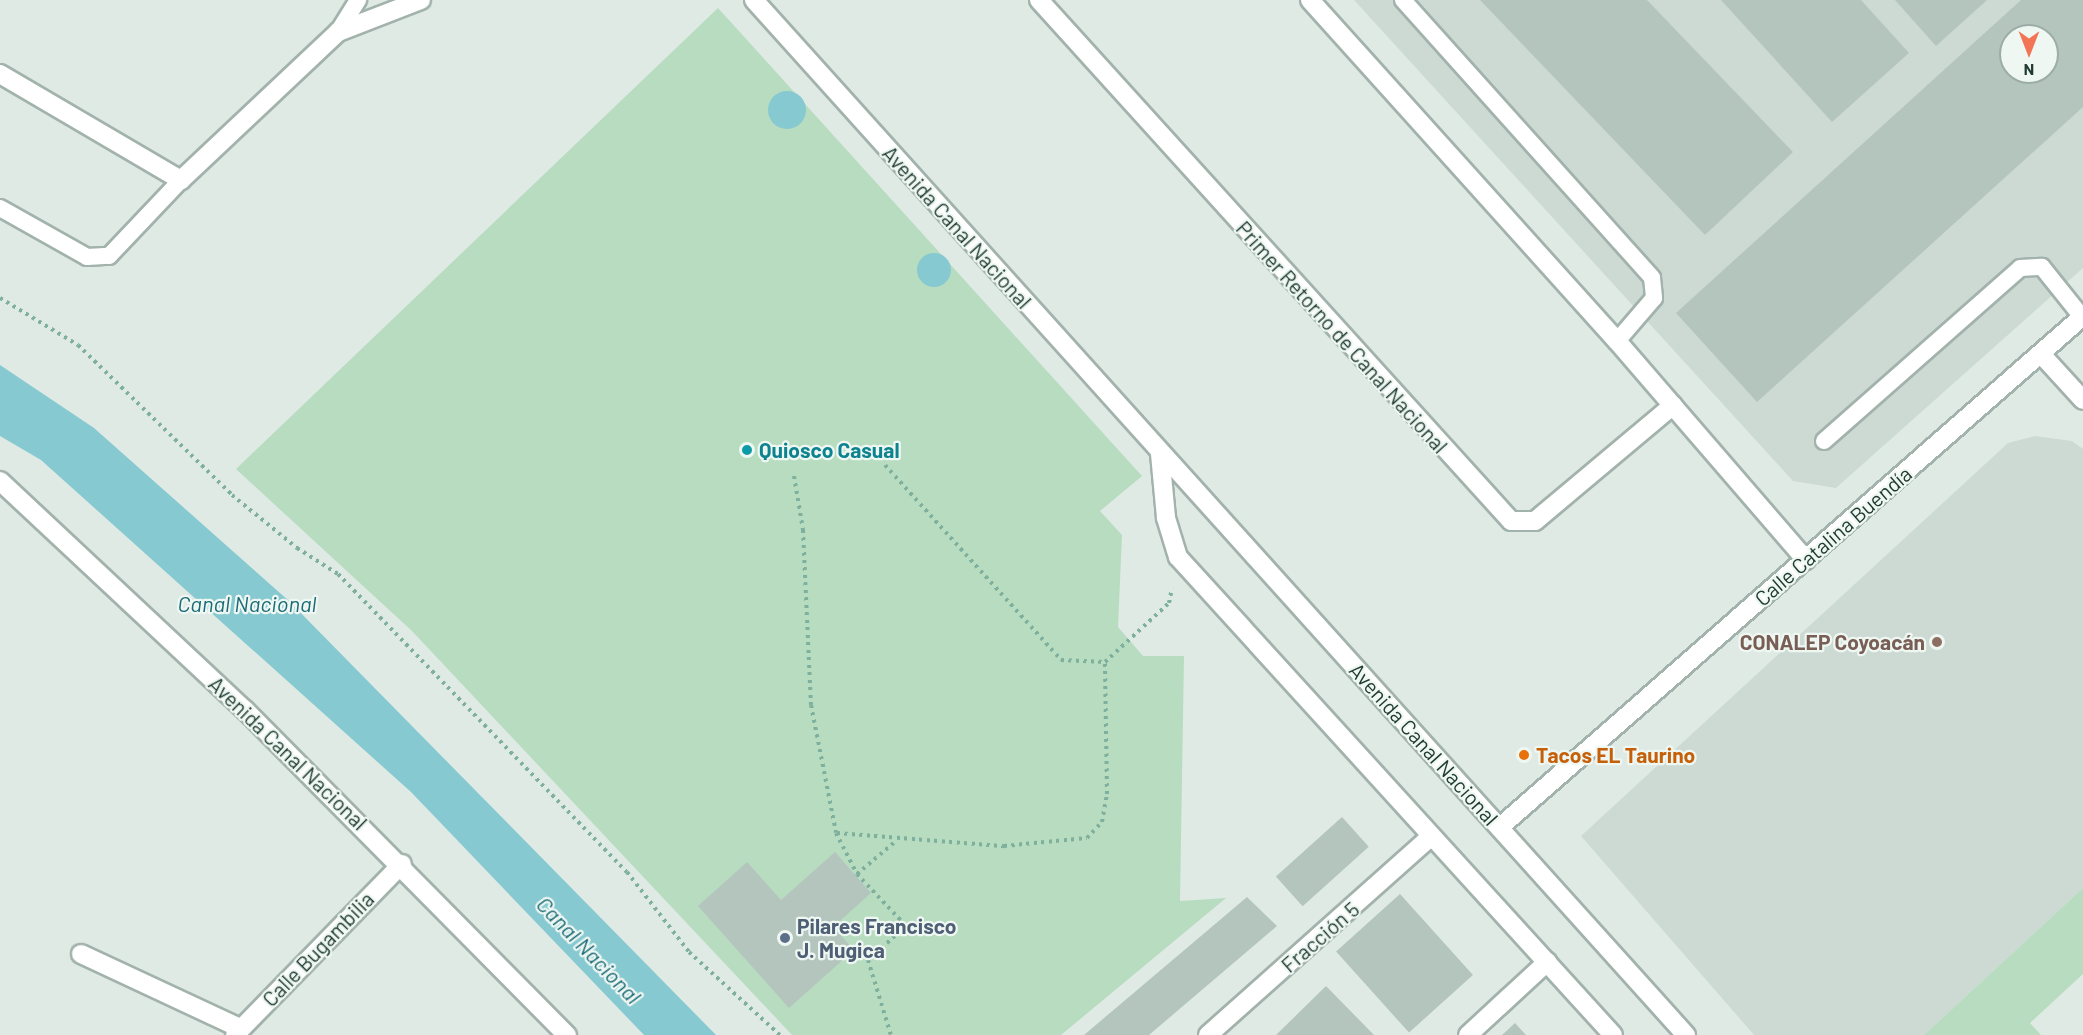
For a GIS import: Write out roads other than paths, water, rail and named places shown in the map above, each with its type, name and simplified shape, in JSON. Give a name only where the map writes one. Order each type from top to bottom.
[{"type":"street","name":"Avenida Canal Nacional","points":[[754,0],[1160,454],[1686,1035]]},
{"type":"street","name":"Primer Retorno de Canal Nacional","points":[[1039,0],[1511,521],[1535,520],[1673,405]]},
{"type":"street","points":[[1310,0],[1617,341],[1806,560]]},
{"type":"street","points":[[0,74],[181,180],[339,32],[413,2]]},
{"type":"street","name":"Calle Catalina Buendía","points":[[1500,827],[2042,354],[2082,316]]},
{"type":"street","points":[[2042,354],[2083,400]]},
{"type":"street","points":[[1160,454],[1166,518],[1178,557],[1430,837],[1613,1035]]},
{"type":"street","name":"Avenida Canal Nacional","points":[[0,481],[402,864],[567,1035]]},
{"type":"street","name":"Fracción 5","points":[[1208,1035],[1430,837]]},
{"type":"street","name":"Calle Bugambilia","points":[[238,1032],[402,864]]},
{"type":"street","points":[[81,954],[238,1032]]},
{"type":"street","points":[[1468,1035],[1547,963]]},
{"type":"lane","points":[[339,32],[358,0]]},
{"type":"lane","points":[[1403,0],[1652,278],[1654,298],[1617,341]]},
{"type":"lane","points":[[0,208],[87,257],[108,256],[181,180]]},
{"type":"lane","points":[[1824,441],[2020,268],[2042,267],[2082,316]]},
{"type":"water","points":[[787,91],[794,92],[800,97],[805,103],[805,117],[800,123],[794,128],[787,129],[780,128],[774,123],[769,117],[768,110],[769,103],[774,97],[780,92]]},
{"type":"water","points":[[934,253],[946,258],[951,270],[946,282],[934,287],[922,282],[917,270],[922,258]]},
{"type":"water","name":"Canal Nacional","points":[[0,365],[94,428],[289,601],[716,1035],[644,1035],[411,792],[41,460],[0,436]]},
{"type":"place","name":"Quiosco Casual","points":[[747,450]]},
{"type":"place","name":"CONALEP Coyoacán","points":[[1937,642]]},
{"type":"place","name":"Tacos EL Taurino","points":[[1524,755]]},
{"type":"place","name":"Pilares Francisco J. Mugica","points":[[785,938]]}]
